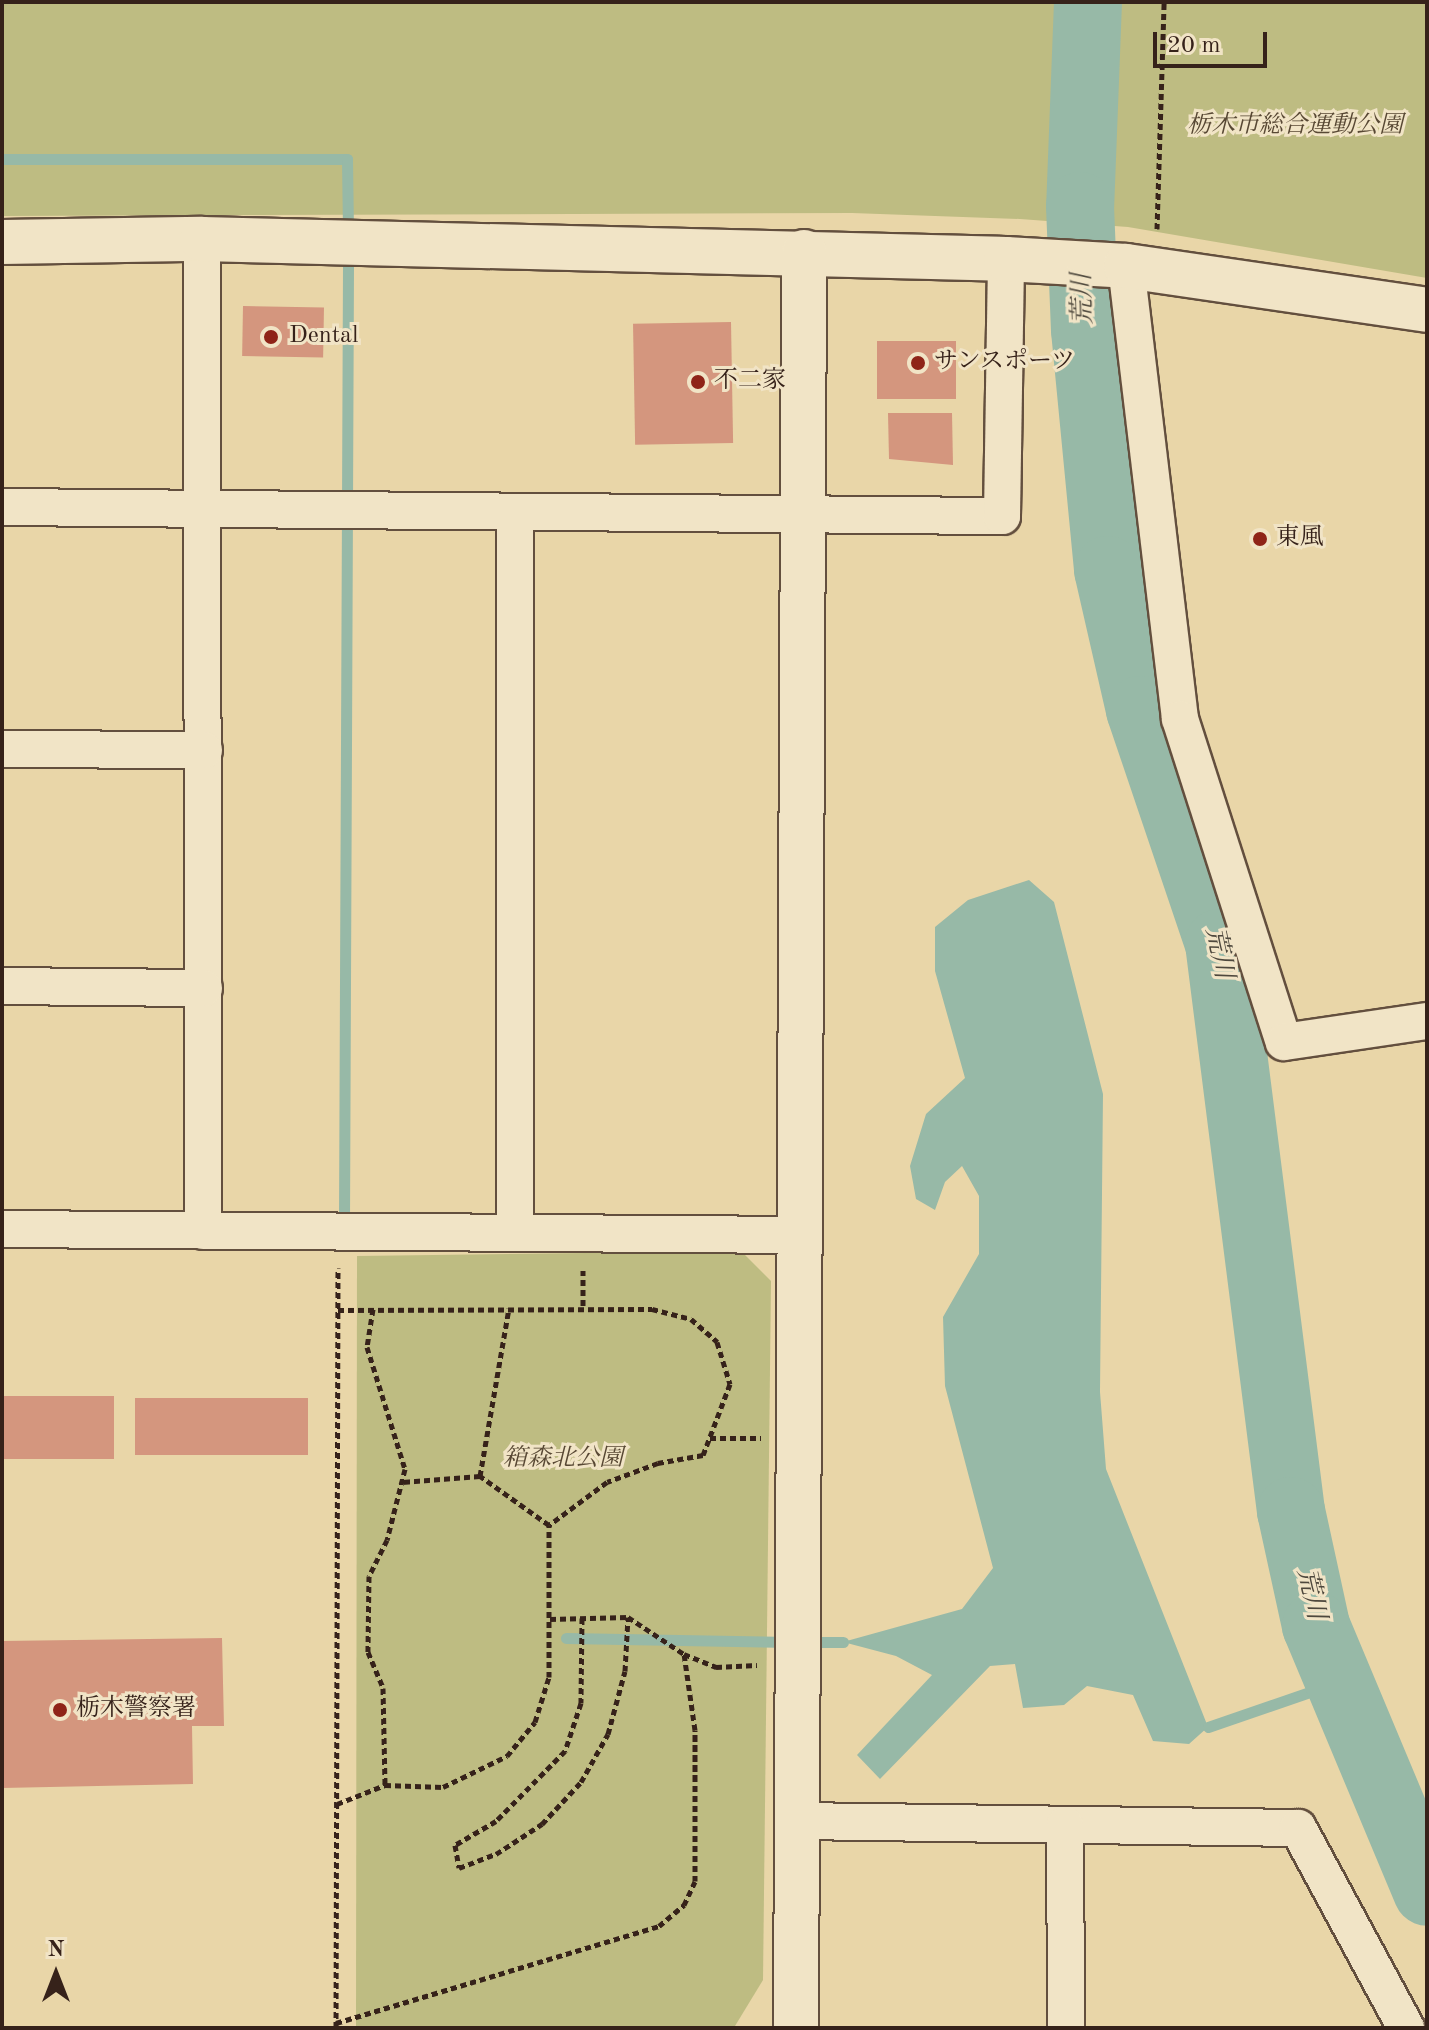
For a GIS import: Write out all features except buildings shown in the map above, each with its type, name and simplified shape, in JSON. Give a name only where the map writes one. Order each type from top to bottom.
[{"type":"street","points":[[2,242],[202,239],[1026,260],[1141,268],[1427,310]]},
{"type":"street","points":[[202,239],[203,1231]]},
{"type":"street","points":[[796,2028],[804,252]]},
{"type":"street","points":[[2,507],[1002,516],[1026,260]]},
{"type":"street","points":[[1141,268],[1180,719],[1284,1042],[1427,1021]]},
{"type":"street","points":[[515,512],[515,1233]]},
{"type":"street","points":[[2,749],[204,750]]},
{"type":"street","points":[[2,986],[204,988]]},
{"type":"street","points":[[2,1229],[800,1235]]},
{"type":"street","points":[[797,1821],[1298,1828],[1406,2028]]},
{"type":"street","points":[[1065,1825],[1066,2028]]},
{"type":"path","points":[[1141,268],[1164,2]]},
{"type":"path","points":[[338,1231],[336,2025],[659,1926],[684,1905],[695,1881],[695,1730],[684,1654]]},
{"type":"path","points":[[480,1476],[509,1308]]},
{"type":"path","points":[[373,1309],[367,1347],[393,1417],[405,1469],[387,1540],[369,1576],[368,1652],[383,1688],[385,1785]]},
{"type":"path","points":[[337,1310],[652,1309],[691,1319],[717,1342],[730,1384],[703,1455],[658,1463],[607,1482],[549,1525]]},
{"type":"path","points":[[402,1482],[480,1476],[549,1525]]},
{"type":"path","points":[[336,1805],[385,1785],[443,1787],[507,1756],[535,1722],[549,1677],[549,1525]]},
{"type":"path","points":[[550,1619],[628,1617],[684,1654],[716,1667],[798,1663]]},
{"type":"path","points":[[582,1618],[581,1703],[565,1751],[496,1821],[455,1845],[459,1868],[496,1854],[542,1824],[581,1782],[608,1734],[625,1671],[628,1617]]},
{"type":"green space","name":"栃木市総合運動公園","points":[[2,2],[1427,2],[1427,278],[1128,227],[1020,219],[852,213],[2,216]]},
{"type":"green space","name":"箱森北公園","points":[[741,1251],[771,1281],[763,1980],[735,2026],[356,2026],[357,1256]]},
{"type":"shaded area","points":[[1029,880],[1054,902],[1103,1094],[1100,1392],[1106,1469],[1208,1727],[1189,1744],[1153,1741],[1133,1695],[1087,1686],[1064,1705],[1023,1708],[1015,1664],[990,1666],[880,1779],[857,1755],[932,1675],[896,1656],[843,1642],[962,1609],[993,1568],[945,1386],[943,1317],[979,1254],[979,1196],[962,1166],[945,1182],[935,1210],[916,1199],[910,1166],[926,1114],[965,1078],[935,971],[935,927],[968,900]]},
{"type":"waterway","name":"荒川","points":[[1088,2],[1080,206],[1085,330],[1108,570],[1140,710],[1219,943],[1291,1511],[1316,1626],[1427,1892]]},
{"type":"waterway","points":[[2,159],[347,159],[348,234]]},
{"type":"waterway","points":[[344,1222],[348,251]]},
{"type":"waterway","points":[[566,1638],[790,1642]]},
{"type":"waterway","points":[[807,1642],[843,1642]]},
{"type":"waterway","points":[[1208,1727],[1339,1682]]},
{"type":"place","name":"Dental","points":[[271,337]]},
{"type":"place","name":"サンスポーツ","points":[[918,363]]},
{"type":"place","name":"不二家","points":[[698,382]]},
{"type":"place","name":"東風","points":[[1260,539]]},
{"type":"place","name":"栃木警察署","points":[[60,1710]]}]
